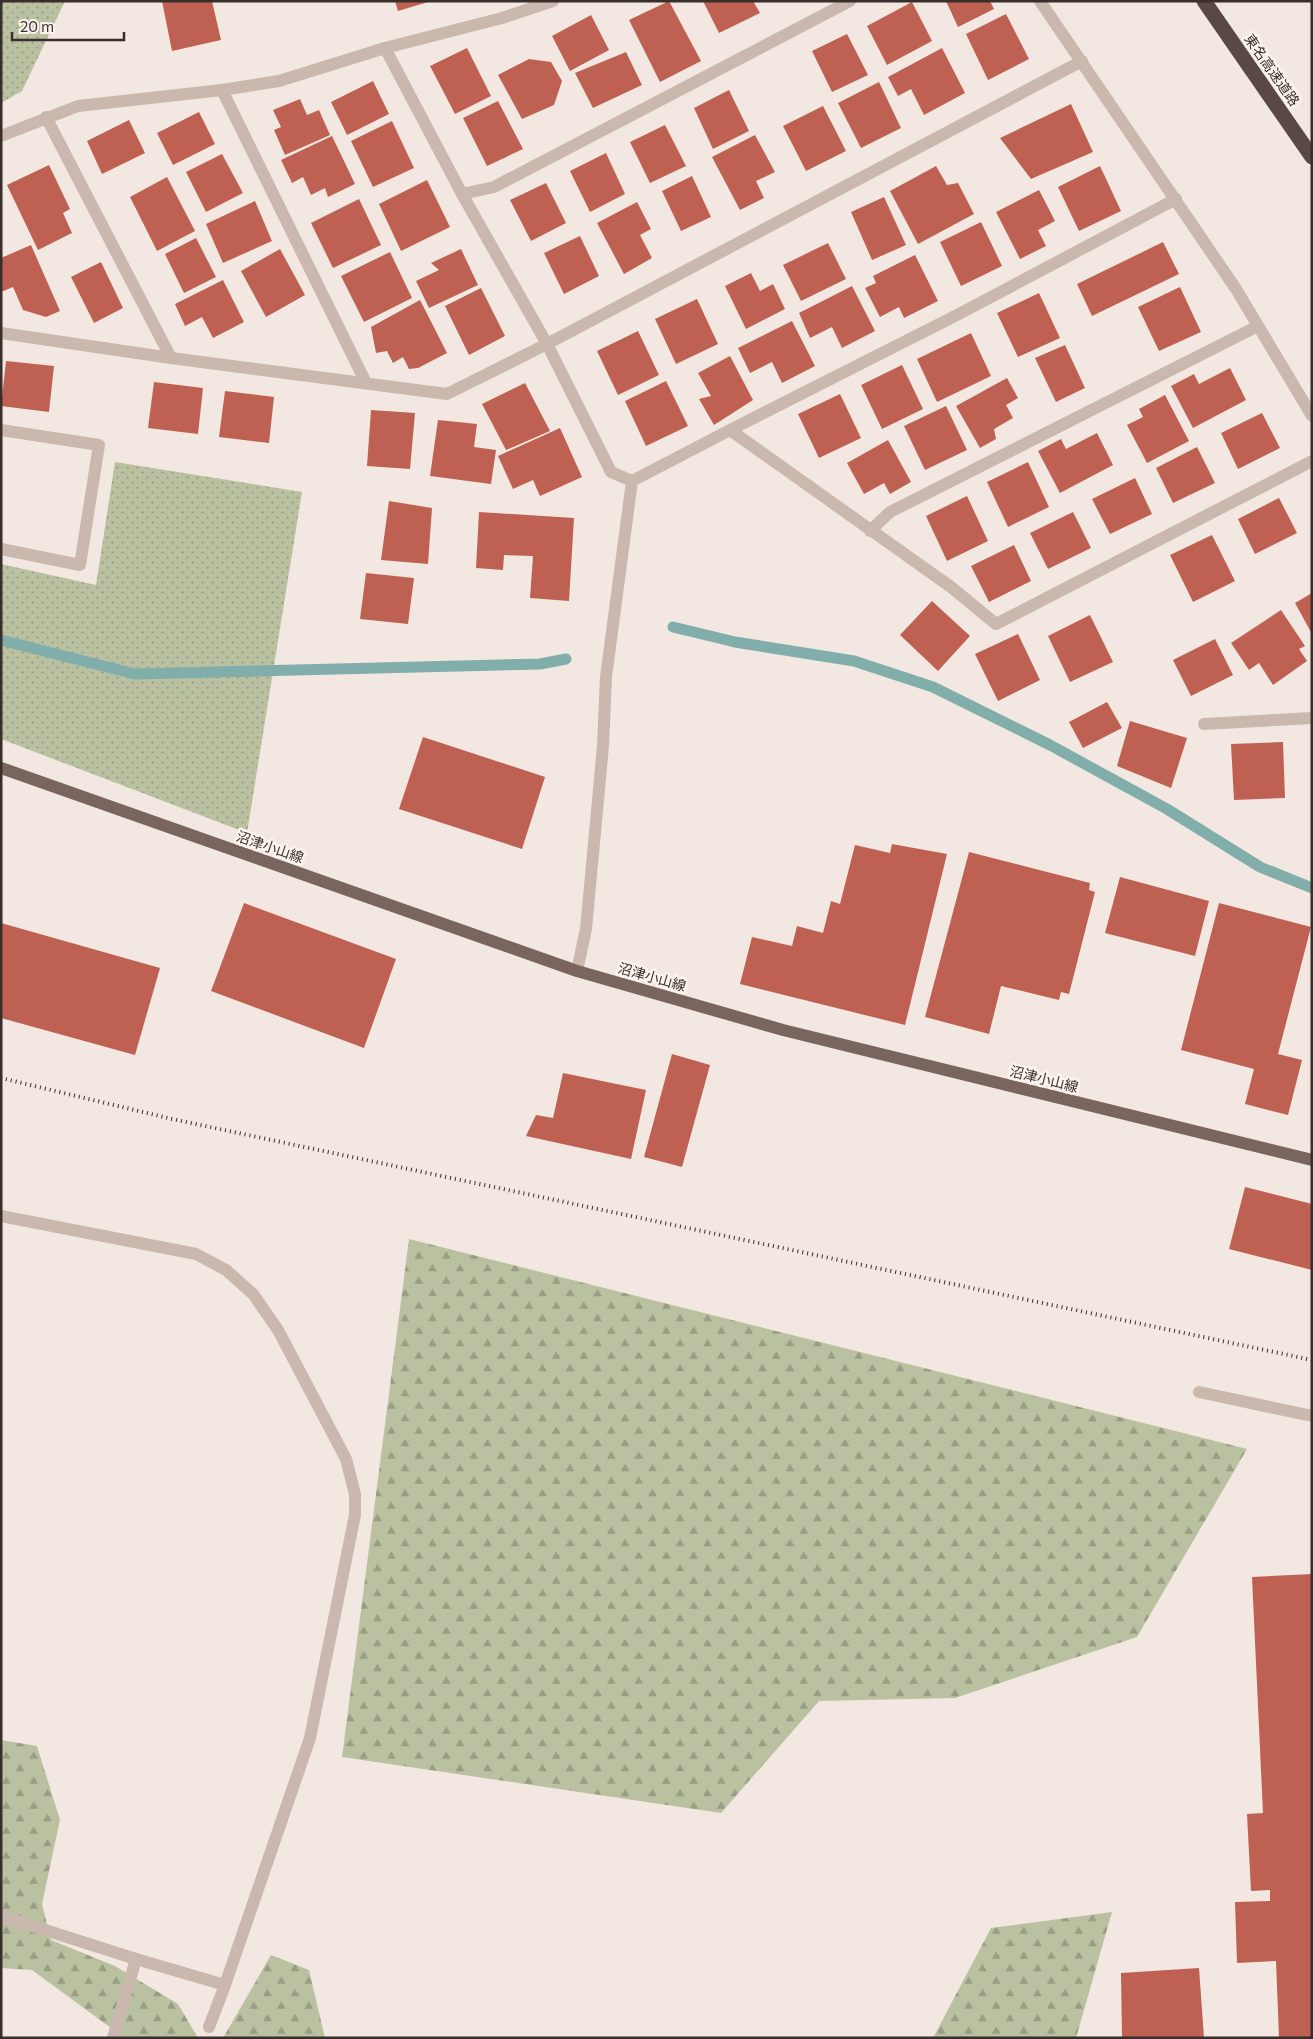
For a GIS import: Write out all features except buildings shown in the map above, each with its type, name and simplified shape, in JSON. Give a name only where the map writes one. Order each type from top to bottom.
[{"type":"highway","name":"東名高速道路","points":[[1204,1],[1312,157]]},
{"type":"main road","name":"沼津小山線","points":[[1,768],[577,971],[783,1030],[1312,1160]]},
{"type":"street","points":[[1,136],[78,106],[222,90],[279,81],[385,48],[502,18],[553,1]]},
{"type":"street","points":[[462,194],[494,187],[850,1]]},
{"type":"street","points":[[1040,1],[1176,199],[1258,326],[1312,416]]},
{"type":"street","points":[[385,48],[462,194],[546,344],[611,472],[632,481]]},
{"type":"street","points":[[1,333],[172,358],[447,394],[546,344],[1082,61]]},
{"type":"street","points":[[222,90],[366,383]]},
{"type":"street","points":[[46,117],[172,358]]},
{"type":"street","points":[[632,481],[959,314],[1176,199]]},
{"type":"street","points":[[870,531],[890,512],[1258,326]]},
{"type":"street","points":[[1,430],[99,445],[80,565],[1,548]]},
{"type":"street","points":[[730,430],[951,587],[996,624],[1312,461]]},
{"type":"street","points":[[577,971],[586,929],[604,746],[606,676],[632,481]]},
{"type":"street","points":[[1204,724],[1312,718]]},
{"type":"street","points":[[1,1216],[196,1254],[226,1270],[253,1294],[278,1330],[346,1459],[355,1494],[355,1516],[310,1738],[209,2027]]},
{"type":"street","points":[[1199,1392],[1312,1416]]},
{"type":"street","points":[[1,1916],[136,1960],[225,1985]]},
{"type":"street","points":[[113,2038],[136,1960]]},
{"type":"green space","points":[[1,1],[65,1],[22,91],[1,103]]},
{"type":"green space","points":[[115,462],[302,492],[247,833],[1,739],[1,564],[96,585]]},
{"type":"green space","points":[[409,1239],[1247,1449],[1137,1637],[955,1698],[819,1701],[721,1813],[342,1757]]},
{"type":"green space","points":[[1,1740],[37,1746],[60,1820],[42,1904],[51,1940],[115,1966],[178,2004],[198,2038],[114,2038],[115,2031],[32,1970],[1,1968]]},
{"type":"green space","points":[[1112,1912],[1076,2038],[933,2038],[991,1928]]},
{"type":"green space","points":[[271,1955],[309,1970],[325,2038],[223,2038]]},
{"type":"waterway","points":[[673,627],[735,642],[854,661],[933,687],[1050,745],[1167,809],[1260,867],[1312,888]]},
{"type":"waterway","points":[[1,640],[135,674],[540,664],[566,659]]},
{"type":"railway","points":[[1,1078],[172,1119],[1312,1360]]}]
